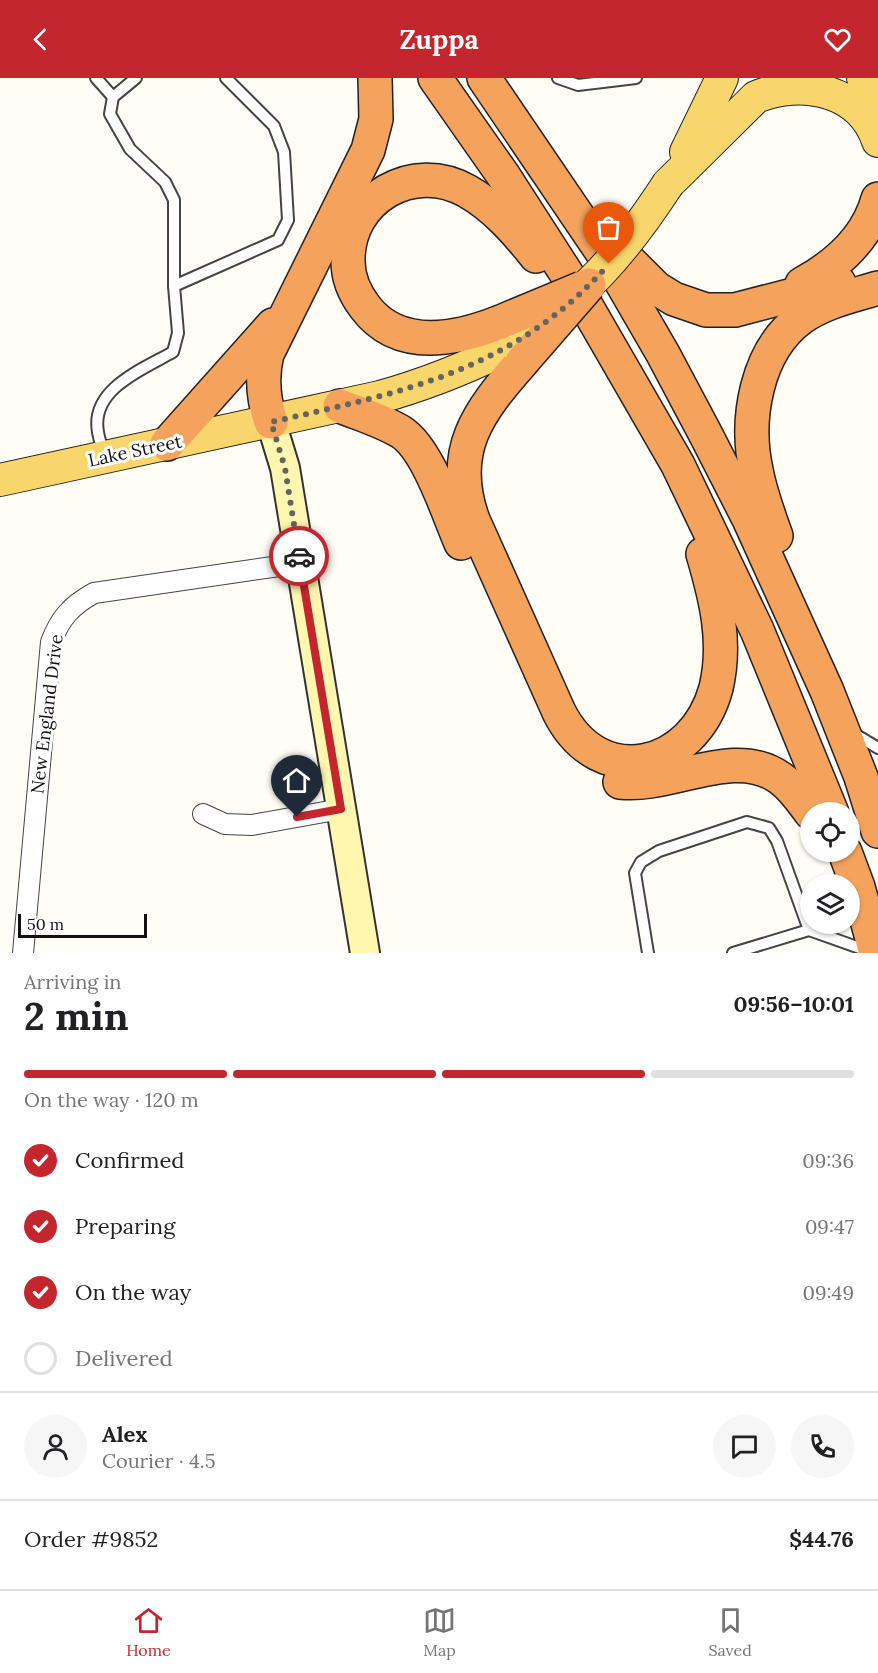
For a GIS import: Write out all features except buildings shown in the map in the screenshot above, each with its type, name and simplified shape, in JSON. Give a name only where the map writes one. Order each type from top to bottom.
[{"type":"highway","points":[[271,422],[263,391],[264,364],[271,345],[368,150],[376,119],[375,78]]},
{"type":"highway","points":[[435,78],[538,227],[618,358],[678,465],[757,630],[827,802]]},
{"type":"highway","points":[[484,78],[615,271],[663,354],[749,519],[827,691]]},
{"type":"highway","points":[[589,285],[512,343],[465,334],[429,339],[403,334],[377,321],[353,289],[348,269],[351,237],[362,214],[385,192],[398,184],[412,180],[439,180],[465,189],[489,205],[512,227],[618,358]]},
{"type":"highway","points":[[559,188],[648,281],[674,299],[689,306],[716,311],[735,310],[878,272]]},
{"type":"highway","points":[[774,299],[810,280],[845,254],[867,226],[878,199]]},
{"type":"highway","points":[[589,285],[512,343],[472,430],[465,468],[465,492],[469,508],[565,725],[596,752],[623,761],[638,762],[665,754],[690,737],[709,706],[720,668],[720,633],[715,594],[678,465]]},
{"type":"highway","points":[[878,288],[827,304],[801,318],[792,326],[769,357],[763,371],[755,401],[753,434],[756,470],[766,508],[827,691],[861,777],[878,831]]},
{"type":"highway","points":[[167,444],[291,306]]},
{"type":"highway","points":[[340,406],[400,431],[417,447],[437,486],[543,727],[559,752],[569,761],[597,777],[628,783],[654,781],[729,765],[755,766],[781,778],[802,802]]},
{"type":"highway","points":[[848,869],[874,953]]},
{"type":"main road","points":[[589,285],[633,235],[668,184],[699,128],[722,78]]},
{"type":"main road","points":[[863,78],[878,93]]},
{"type":"main road","points":[[668,184],[756,97],[773,87],[790,82],[802,81],[825,85],[848,97],[864,115],[878,141]]},
{"type":"main road","name":"Lake Street","points":[[0,480],[380,398],[427,383],[488,358],[512,343]]},
{"type":"street","points":[[271,422],[285,468],[365,953]]},
{"type":"street","name":"New England Drive","points":[[23,953],[51,642],[57,626],[66,613],[79,601],[94,593],[300,563]]},
{"type":"street","points":[[203,814],[225,824],[252,825],[341,809]]},
{"type":"lane","points":[[96,78],[113,97]]},
{"type":"lane","points":[[105,457],[97,430],[102,402],[120,383],[173,352],[178,333],[174,286],[174,200],[165,182],[130,149],[110,114],[113,97],[135,78]]},
{"type":"lane","points":[[174,286],[278,240],[288,220],[284,152],[274,126],[226,78]]},
{"type":"lane","points":[[558,78],[578,86],[636,78]]},
{"type":"lane","points":[[840,725],[878,748]]},
{"type":"lane","points":[[648,953],[635,873],[641,862],[659,851],[747,822],[769,828],[777,841],[800,898]]},
{"type":"lane","points":[[733,953],[800,931]]},
{"type":"lane","points":[[829,934],[874,953]]},
{"type":"way so far","points":[[299,556],[285,468],[271,422],[380,398],[435,380],[488,358],[515,344],[551,318],[583,291],[609,264]]},
{"type":"route","points":[[297,817],[341,809],[299,556]]}]
